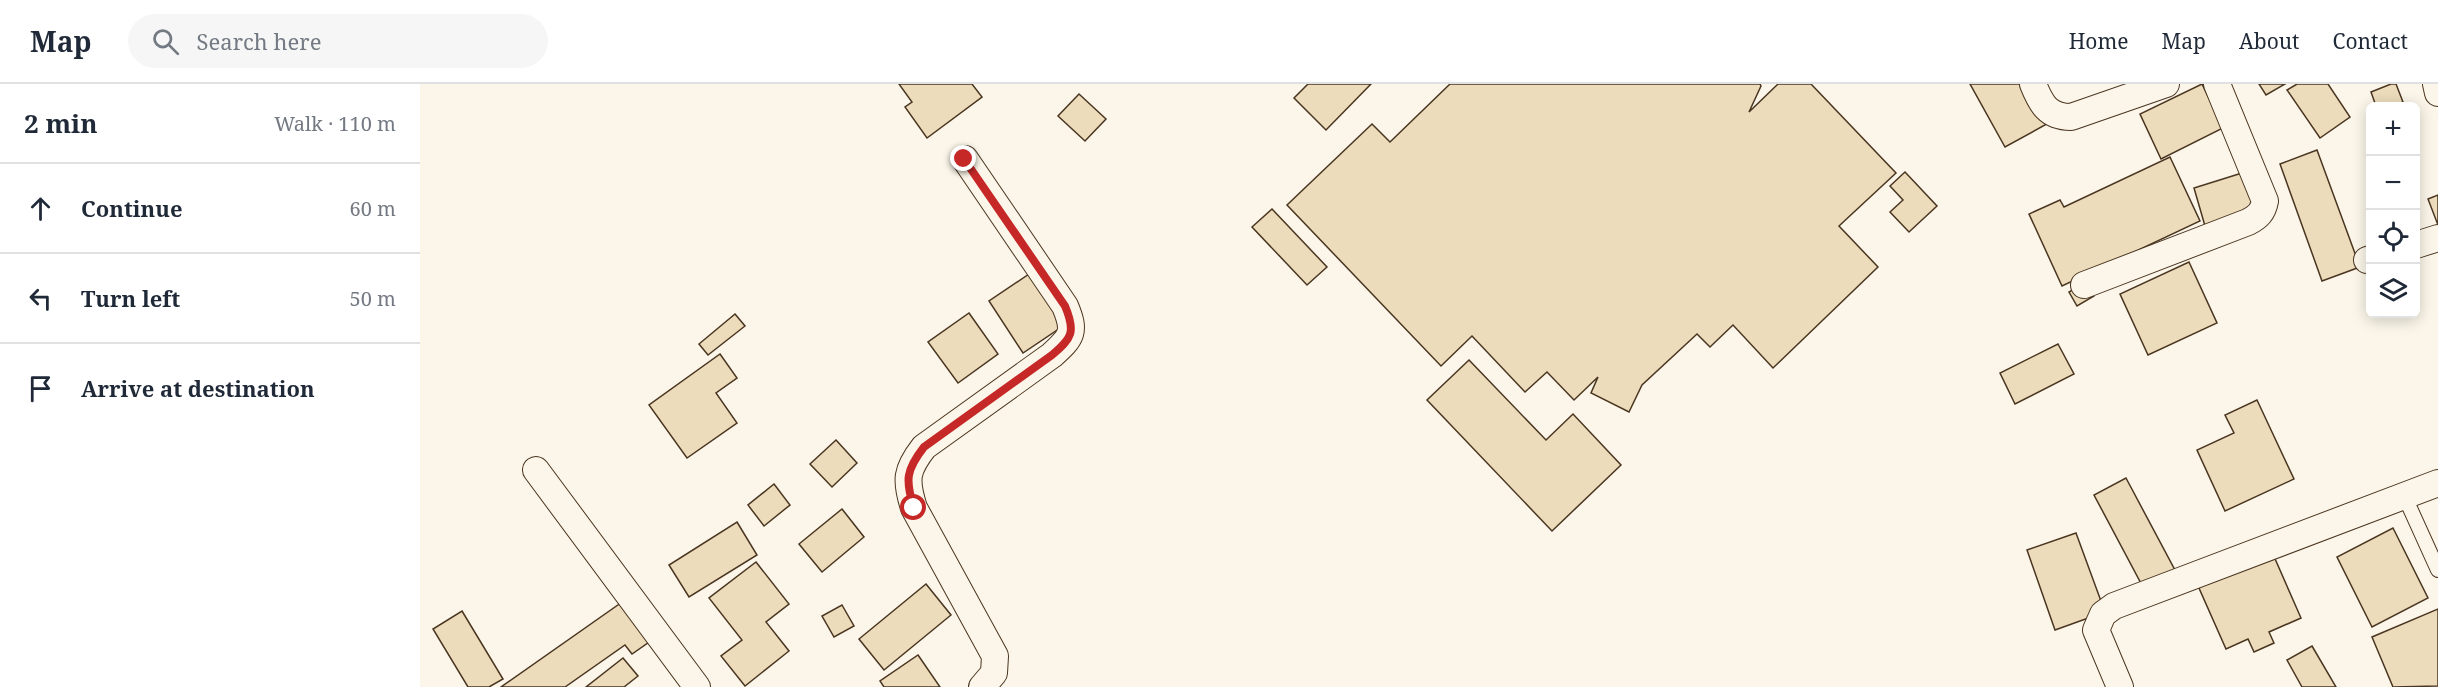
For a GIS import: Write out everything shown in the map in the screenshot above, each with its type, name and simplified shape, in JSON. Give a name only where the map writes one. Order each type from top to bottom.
[{"type":"street","points":[[2033,84],[2045,109],[2060,117],[2071,117],[2166,84]]},
{"type":"street","points":[[2084,285],[2248,222],[2264,209],[2265,201],[2217,84]]},
{"type":"street","points":[[2436,84],[2438,93]]},
{"type":"street","points":[[964,159],[1065,306],[1073,324],[1068,341],[924,447],[911,464],[907,486],[914,508],[995,656],[994,673],[982,687]]},
{"type":"street","points":[[2420,243],[2438,238]]},
{"type":"street","points":[[536,470],[697,687]]},
{"type":"street","points":[[2120,687],[2096,630],[2103,614],[2114,606],[2438,483]]},
{"type":"lane","points":[[2404,495],[2438,570]]},
{"type":"building","points":[[899,84],[972,84],[982,97],[927,138],[905,107],[912,102]]},
{"type":"building","points":[[1308,84],[1371,84],[1326,130],[1294,98]]},
{"type":"building","points":[[1450,84],[1760,84],[1749,112],[1778,84],[1811,84],[1896,173],[1839,226],[1878,267],[1773,368],[1733,325],[1710,347],[1697,334],[1642,385],[1629,412],[1591,393],[1598,377],[1574,400],[1547,372],[1525,392],[1472,336],[1441,366],[1287,205],[1372,124],[1390,142]]},
{"type":"building","points":[[1970,84],[2034,84],[2054,120],[2005,147]]},
{"type":"building","points":[[2202,84],[2223,128],[2161,159],[2140,114]]},
{"type":"building","points":[[2259,84],[2285,84],[2266,95]]},
{"type":"building","points":[[2297,84],[2328,84],[2350,117],[2320,138],[2287,90]]},
{"type":"building","points":[[2396,84],[2403,102],[2375,102],[2371,92]]},
{"type":"building","points":[[1079,94],[1106,119],[1085,141],[1058,116]]},
{"type":"building","points":[[2317,150],[2360,267],[2322,281],[2280,164]]},
{"type":"building","points":[[2170,157],[2200,221],[2062,286],[2029,214],[2060,200],[2064,207]]},
{"type":"building","points":[[2258,168],[2269,206],[2205,226],[2194,188]]},
{"type":"building","points":[[1905,172],[1937,206],[1909,232],[1890,212],[1903,200],[1890,186]]},
{"type":"building","points":[[2438,195],[2438,225],[2428,199]]},
{"type":"building","points":[[1272,209],[1327,267],[1307,285],[1252,227]]},
{"type":"building","points":[[2189,262],[2217,323],[2148,355],[2120,294]]},
{"type":"building","points":[[1035,270],[1069,322],[1023,353],[989,301]]},
{"type":"building","points":[[2086,282],[2094,296],[2077,306],[2069,292]]},
{"type":"building","points":[[969,313],[998,354],[958,383],[928,342]]},
{"type":"building","points":[[735,314],[745,326],[708,355],[699,344]]},
{"type":"building","points":[[2058,344],[2074,374],[2015,404],[2000,373]]},
{"type":"building","points":[[720,354],[737,378],[716,393],[737,423],[687,458],[649,405]]},
{"type":"building","points":[[1469,360],[1546,440],[1573,414],[1621,465],[1552,531],[1427,400]]},
{"type":"building","points":[[2257,400],[2294,479],[2225,511],[2197,450],[2234,433],[2225,415]]},
{"type":"building","points":[[836,440],[857,463],[832,487],[810,464]]},
{"type":"building","points":[[2126,478],[2176,572],[2144,589],[2094,495]]},
{"type":"building","points":[[774,484],[790,505],[764,526],[748,505]]},
{"type":"building","points":[[842,509],[864,537],[822,572],[799,544]]},
{"type":"building","points":[[737,522],[757,555],[689,597],[669,565]]},
{"type":"building","points":[[2393,528],[2428,598],[2372,627],[2337,557]]},
{"type":"building","points":[[2076,533],[2105,612],[2055,630],[2027,550]]},
{"type":"building","points":[[2269,545],[2301,618],[2269,632],[2274,643],[2254,652],[2248,639],[2226,649],[2195,579]]},
{"type":"building","points":[[756,562],[789,604],[766,622],[789,651],[745,686],[721,656],[742,640],[709,598]]},
{"type":"building","points":[[926,584],[951,615],[884,670],[859,639]]},
{"type":"building","points":[[625,600],[652,640],[632,654],[625,645],[565,687],[501,687]]},
{"type":"building","points":[[842,605],[854,626],[834,637],[822,616]]},
{"type":"building","points":[[2438,609],[2438,686],[2393,687],[2372,637]]},
{"type":"building","points":[[462,611],[503,679],[489,687],[468,687],[433,629]]},
{"type":"building","points":[[2312,646],[2336,687],[2302,687],[2287,660]]},
{"type":"building","points":[[918,655],[940,687],[884,687],[880,681]]},
{"type":"building","points":[[623,658],[638,676],[624,687],[586,687]]},
{"type":"route","points":[[914,508],[907,486],[911,464],[924,447],[1052,355],[1068,341],[1073,324],[1065,306],[964,159]]}]
